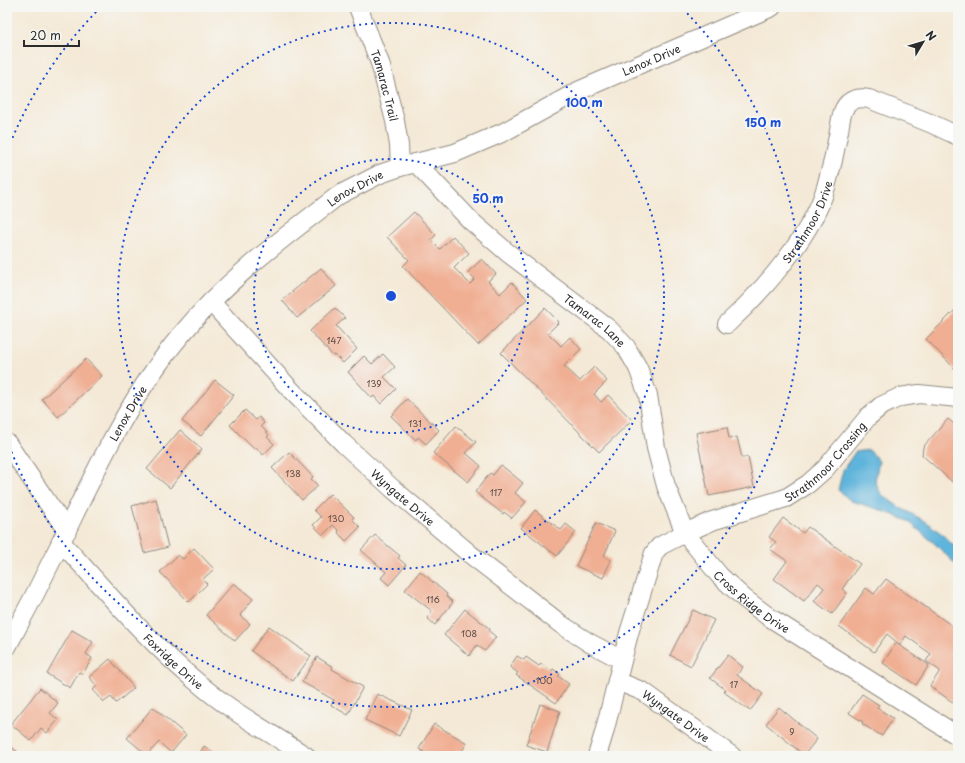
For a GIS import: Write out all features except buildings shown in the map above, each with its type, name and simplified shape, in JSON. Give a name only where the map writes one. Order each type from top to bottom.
[{"type":"street","name":"Tamarac Trail","points":[[358,7],[380,63],[408,165]]},
{"type":"street","name":"Lenox Drive","points":[[7,647],[38,590],[122,420],[151,375],[181,335],[211,302],[259,257],[339,195],[380,174],[455,153],[497,135],[578,91],[772,7]]},
{"type":"street","name":"Strathmoor Drive","points":[[727,324],[747,306],[792,252],[812,220],[826,189],[835,155],[843,110],[852,100],[861,98],[869,99],[930,123],[958,136]]},
{"type":"street","name":"Tamarac Lane","points":[[408,165],[508,253],[609,329],[626,347],[638,368],[648,395],[656,448],[666,486],[685,533]]},
{"type":"street","name":"Wyngate Drive","points":[[211,302],[290,389],[344,444],[393,489],[470,554],[562,625],[588,642],[622,660]]},
{"type":"street","name":"Strathmoor Crossing","points":[[685,533],[712,522],[786,498],[808,484],[825,469],[868,417],[881,406],[900,397],[919,394],[958,398]]},
{"type":"street","name":"Foxridge Drive","points":[[7,443],[64,537],[159,648],[198,683],[294,753]]},
{"type":"street","points":[[597,756],[629,633],[654,553],[660,546],[685,533]]},
{"type":"street","name":"Cross Ridge Drive","points":[[685,533],[719,575],[745,599],[769,617],[958,736]]},
{"type":"street","name":"Wyngate Drive","points":[[617,681],[644,692],[732,756]]},
{"type":"water","points":[[869,450],[879,461],[875,481],[881,494],[899,507],[925,521],[942,534],[958,550],[958,567],[934,543],[908,521],[881,510],[851,501],[838,490],[843,470],[855,452]]}]
